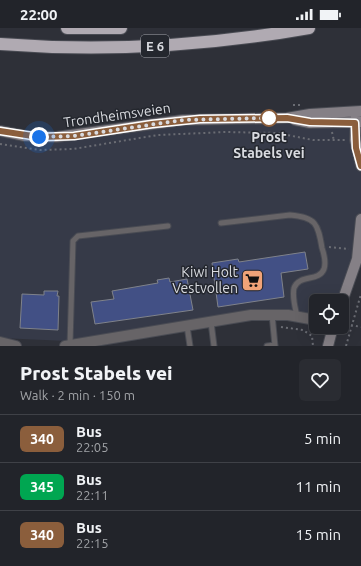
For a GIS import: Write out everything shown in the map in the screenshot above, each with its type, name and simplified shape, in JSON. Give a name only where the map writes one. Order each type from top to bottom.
[{"type":"highway","points":[[67,28],[121,28]]},
{"type":"highway","name":"E 6","points":[[0,44],[87,47],[157,46],[220,41],[309,28]]},
{"type":"main road","name":"Trondheimsveien","points":[[0,131],[25,136],[56,137],[183,120],[287,118],[310,114],[361,112]]},
{"type":"main road","points":[[361,112],[358,123],[356,148],[361,166]]},
{"type":"main road","name":"Trondheimsveien","points":[[287,118],[310,122],[358,123]]},
{"type":"main road","points":[[345,294],[357,259],[361,223]]},
{"type":"main road","points":[[328,346],[331,334]]},
{"type":"street","points":[[68,346],[251,315],[272,314],[309,319]]},
{"type":"street","points":[[0,342],[16,346]]},
{"type":"lane","points":[[221,223],[290,215],[300,216],[314,222],[319,228],[325,264],[324,271],[317,276],[302,279],[297,282],[294,288],[293,296],[297,316]]},
{"type":"lane","points":[[68,346],[73,241],[78,236],[168,226]]},
{"type":"lane","points":[[267,346],[275,345],[272,314]]},
{"type":"lane","points":[[211,322],[214,346]]},
{"type":"lane","points":[[187,326],[190,346]]},
{"type":"path","points":[[332,128],[334,141]]},
{"type":"path","points":[[0,144],[40,150],[73,149],[158,136],[226,132],[278,133],[313,140],[349,140]]},
{"type":"path","points":[[322,246],[352,249]]},
{"type":"path","points":[[346,346],[350,325],[361,294]]},
{"type":"path","points":[[350,325],[361,327]]},
{"type":"path","points":[[273,327],[306,332],[312,336],[313,346]]},
{"type":"shaded area","points":[[361,121],[361,232],[353,252],[344,294],[309,294],[309,319],[249,318],[89,342],[0,338],[0,132],[45,138],[182,122]]},
{"type":"building","points":[[305,252],[308,269],[281,273],[284,297],[218,307],[212,263],[238,259],[239,262]]},
{"type":"building","points":[[169,278],[170,282],[187,279],[193,310],[95,324],[91,302],[114,299],[112,291],[158,283],[157,280]]},
{"type":"building","points":[[44,291],[58,291],[58,330],[20,328],[22,294],[44,295]]},
{"type":"bus line","name":"340","points":[[0,131],[39,137],[74,136],[152,124],[200,119],[287,118],[310,122],[355,123],[356,148],[361,166]]},
{"type":"place","name":"Prost Stabels vei","points":[[269,118]]},
{"type":"place","name":"Kiwi Holt Vestvollen","points":[[253,280]]},
{"type":"route","points":[[39,137],[74,136],[183,120],[269,118]]}]
